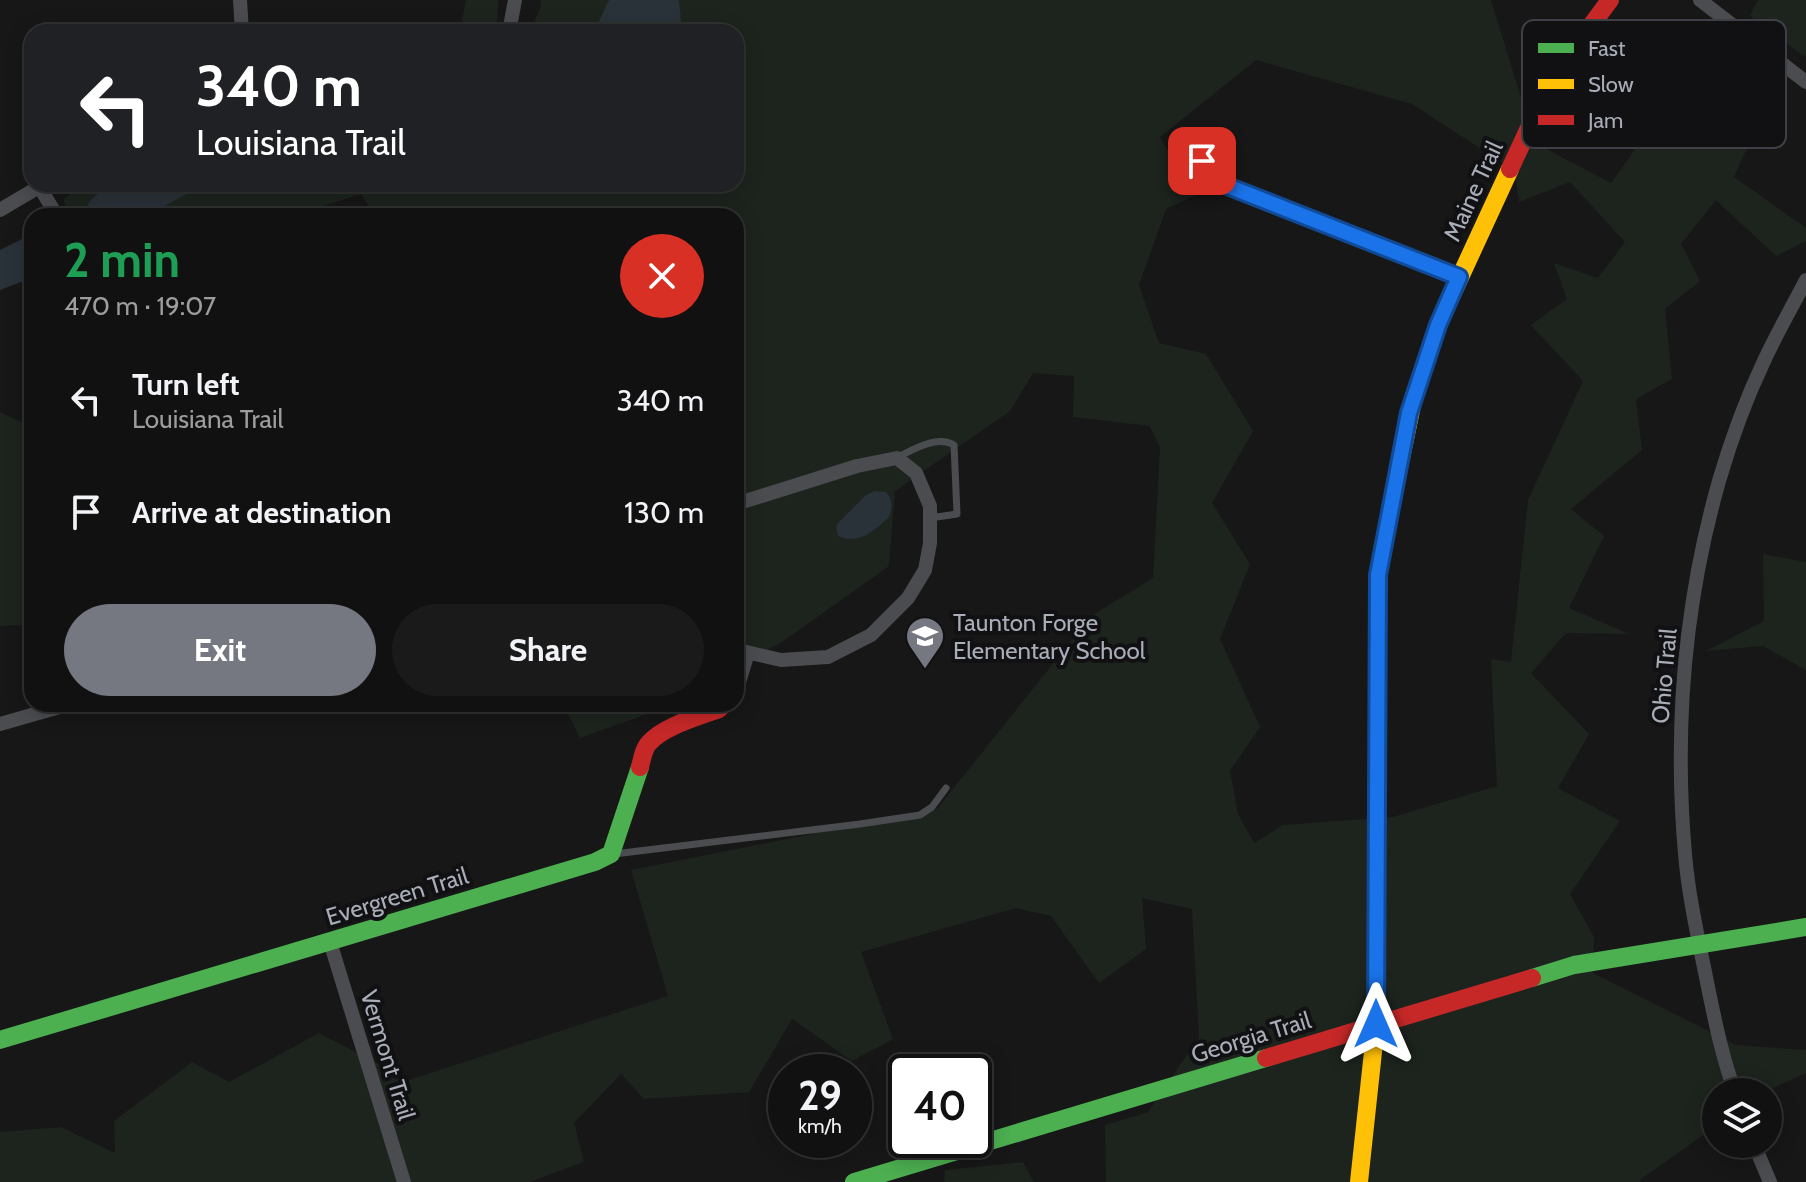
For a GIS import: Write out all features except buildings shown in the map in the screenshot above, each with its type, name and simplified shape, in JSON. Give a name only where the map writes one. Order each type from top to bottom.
[{"type":"street","points":[[240,0],[242,24]]},
{"type":"street","points":[[510,24],[515,0]]},
{"type":"street","name":"Maine Trail","points":[[1595,20],[1610,0]]},
{"type":"street","points":[[1700,0],[1726,20]]},
{"type":"street","points":[[1786,67],[1806,82]]},
{"type":"street","name":"Maine Trail","points":[[1359,1182],[1376,1024],[1378,575],[1409,413],[1438,325],[1522,143]]},
{"type":"street","points":[[1190,148],[1230,187],[1459,277]]},
{"type":"street","points":[[0,210],[30,192]]},
{"type":"street","name":"Ohio Trail","points":[[1731,1078],[1698,944],[1685,857],[1680,735],[1683,688],[1693,602],[1720,478],[1764,361],[1806,280]]},
{"type":"street","points":[[744,501],[857,466],[897,458],[916,473],[930,506],[930,543],[925,570],[908,598],[871,635],[828,657],[781,660],[744,650]]},
{"type":"street","points":[[0,724],[42,712]]},
{"type":"street","points":[[611,854],[647,744],[660,734],[712,712]]},
{"type":"street","name":"Evergreen Trail","points":[[0,1040],[595,862],[611,854]]},
{"type":"street","name":"Georgia Trail","points":[[854,1182],[1574,965],[1806,927]]},
{"type":"street","name":"Vermont Trail","points":[[330,942],[404,1182]]},
{"type":"street","points":[[1760,1158],[1770,1182]]},
{"type":"lane","points":[[897,458],[922,445],[948,441],[954,445],[957,514],[930,518]]},
{"type":"lane","points":[[611,854],[920,815],[932,807],[946,788]]},
{"type":"shaded area","points":[[466,0],[498,0],[497,24],[462,24]]},
{"type":"shaded area","points":[[541,0],[1491,0],[1522,101],[1522,148],[1544,148],[1611,183],[1636,148],[1747,148],[1734,177],[1806,228],[1806,241],[1776,256],[1716,200],[1681,244],[1700,281],[1665,309],[1672,379],[1636,399],[1642,450],[1571,509],[1604,536],[1569,608],[1629,634],[1566,633],[1531,673],[1589,734],[1558,788],[1620,821],[1570,894],[1594,937],[1593,973],[1736,1045],[1806,1050],[1806,1073],[1782,1084],[1782,1078],[1702,1078],[1702,1136],[1641,1182],[1106,1182],[1105,1125],[1148,1112],[1199,1037],[1192,909],[1142,898],[1146,949],[1099,983],[1051,916],[1016,908],[861,952],[893,1039],[865,1054],[842,1054],[792,1019],[771,1054],[768,1054],[768,1060],[749,1092],[644,1099],[621,1074],[574,1123],[584,1162],[529,1182],[0,1182],[0,1132],[61,1127],[115,1153],[114,1121],[192,1062],[229,1082],[319,1033],[409,1080],[668,996],[631,870],[937,809],[1091,616],[1153,578],[1160,448],[1150,426],[1073,417],[1074,376],[1033,373],[1010,411],[895,491],[889,566],[785,640],[744,663],[744,208],[370,208],[361,194],[317,208],[67,208],[63,199],[74,192],[744,192],[744,24],[533,24]],"holes":[[[1256,60],[1412,104],[1515,171],[1519,202],[1570,182],[1625,242],[1598,278],[1554,263],[1567,299],[1531,325],[1583,381],[1528,500],[1511,662],[1491,659],[1497,786],[1393,817],[1283,825],[1254,843],[1238,814],[1230,771],[1260,727],[1220,639],[1250,564],[1212,503],[1253,431],[1206,354],[1159,343],[1139,285],[1166,209],[1194,196],[1160,137]]]},
{"type":"shaded area","points":[[609,0],[679,0],[681,24],[598,24]]},
{"type":"shaded area","points":[[1758,0],[1806,0],[1806,56],[1786,43],[1786,20],[1755,20],[1750,16]]},
{"type":"shaded area","points":[[102,192],[190,192],[161,208],[87,208],[92,199]]},
{"type":"shaded area","points":[[24,238],[24,281],[0,290],[0,250]]},
{"type":"shaded area","points":[[0,412],[24,426],[24,625],[0,626]]},
{"type":"shaded area","points":[[874,491],[886,492],[890,498],[888,518],[859,538],[838,536],[838,523]]},
{"type":"shaded area","points":[[1763,554],[1806,562],[1806,670],[1763,646],[1706,651],[1764,621]]},
{"type":"shaded area","points":[[567,712],[653,712],[580,738]]},
{"type":"shaded area","points":[[1023,1162],[1034,1182],[944,1182],[945,1170]]},
{"type":"traffic: fast","points":[[0,1040],[595,862],[611,854],[640,767]]},
{"type":"traffic: fast","points":[[1532,978],[1574,965],[1806,927]]},
{"type":"traffic: fast","points":[[854,1182],[1266,1058]]},
{"type":"traffic: slow","points":[[1397,477],[1414,396],[1438,325],[1510,169]]},
{"type":"traffic: slow","points":[[1359,1182],[1376,1024],[1377,835]]},
{"type":"traffic: jam","points":[[1595,20],[1610,0]]},
{"type":"traffic: jam","points":[[1510,169],[1522,143]]},
{"type":"traffic: jam","points":[[1377,835],[1378,575],[1397,477]]},
{"type":"traffic: jam","points":[[640,767],[646,748],[655,737],[711,712]]},
{"type":"traffic: jam","points":[[1266,1058],[1532,978]]},
{"type":"place","name":"Taunton Forge Elementary School","points":[[925,670]]},
{"type":"route","points":[[1202,161],[1230,187],[1459,277],[1438,325],[1409,413],[1378,575],[1376,1024]]}]
